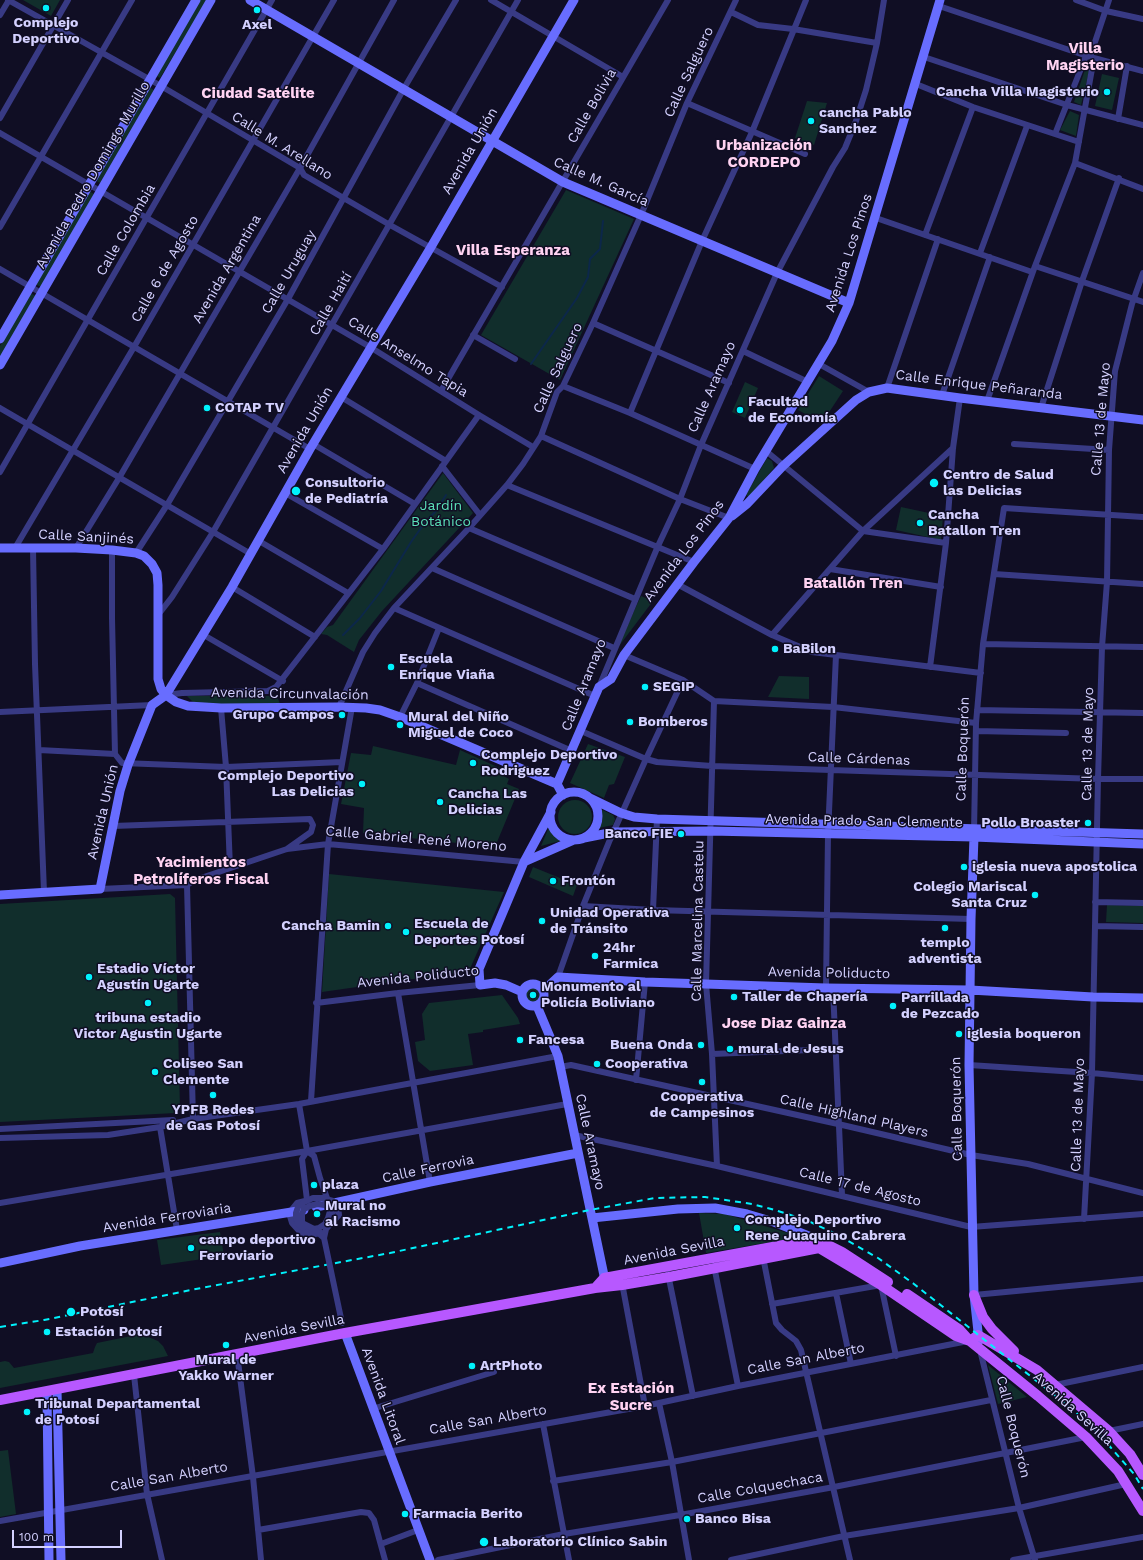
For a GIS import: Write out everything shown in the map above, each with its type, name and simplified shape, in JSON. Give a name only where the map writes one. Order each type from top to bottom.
[{"type":"main road","name":"Avenida Pedro Domingo Murillo","points":[[0,339],[196,0]]},
{"type":"main road","name":"Avenida Pedro Domingo Murillo","points":[[0,365],[211,0]]},
{"type":"main road","name":"Calle M. García","points":[[250,0],[563,182],[849,303]]},
{"type":"main road","name":"Avenida Unión","points":[[100,889],[120,791],[128,765],[152,705],[166,695],[232,587],[370,347],[431,247],[574,0]]},
{"type":"main road","name":"Avenida Los Pinos","points":[[599,687],[611,678],[624,655],[729,518],[755,469],[832,341],[849,303],[940,3]]},
{"type":"main road","name":"Calle Enrique Peñaranda","points":[[869,392],[887,388],[1143,420]]},
{"type":"main road","points":[[729,518],[747,504],[783,466],[856,400],[869,392]]},
{"type":"main road","name":"Calle Sanjinés","points":[[0,548],[76,548],[112,550],[136,553],[144,556],[152,564],[157,573],[158,679],[161,689],[166,695]]},
{"type":"main road","name":"Calle Aramayo","points":[[557,784],[599,687]]},
{"type":"main road","name":"Avenida Circunvalación","points":[[166,695],[176,702],[188,706],[221,708],[339,706],[380,710],[400,716],[557,784]]},
{"type":"main road","points":[[557,784],[563,795]]},
{"type":"main road","points":[[480,985],[479,969],[524,862],[555,802],[563,795],[574,792],[590,798],[595,804],[598,812],[598,820],[591,833],[524,862]]},
{"type":"main road","name":"Avenida Prado San Clemente","points":[[590,798],[621,813],[634,817],[657,819],[711,822],[830,824],[974,833],[1097,843],[1143,844]]},
{"type":"main road","points":[[551,812],[553,826],[557,832],[562,836],[580,839]]},
{"type":"main road","name":"Avenida Prado San Clemente","points":[[580,839],[614,832],[656,831],[828,834],[1098,832],[1143,834]]},
{"type":"main road","name":"Calle Boquerón","points":[[974,833],[969,1065],[972,1155],[971,1227],[974,1338]]},
{"type":"main road","name":"Calle Gabriel René Moreno","points":[[0,895],[100,889]]},
{"type":"main road","points":[[543,991],[558,977]]},
{"type":"main road","name":"Avenida Poliducto","points":[[558,977],[645,982],[830,988],[970,990],[1093,997],[1143,998]]},
{"type":"main road","points":[[534,984],[539,986],[543,991],[543,1001],[537,1006],[530,1006],[522,999],[522,992],[527,986],[534,984]]},
{"type":"main road","name":"Avenida Poliducto","points":[[480,985],[506,985],[522,992]]},
{"type":"main road","name":"Calle Aramayo","points":[[537,1006],[558,1056],[605,1283]]},
{"type":"main road","name":"Calle Ferrovia","points":[[339,1202],[430,1182],[578,1153]]},
{"type":"main road","name":"Avenida Ferroviaria","points":[[0,1263],[80,1246],[289,1213],[339,1202]]},
{"type":"main road","points":[[592,1218],[678,1209],[715,1208],[747,1214],[774,1222],[816,1239]]},
{"type":"main road","name":"Avenida Sevilla","points":[[763,1254],[816,1239],[842,1252],[960,1330],[1037,1370],[1109,1431],[1130,1454],[1143,1475]]},
{"type":"main road","name":"Avenida Sevilla","points":[[0,1400],[345,1333],[595,1288],[605,1283],[621,1280],[763,1254],[819,1248],[881,1285],[956,1336],[974,1338]]},
{"type":"main road","points":[[974,1294],[984,1317],[992,1329],[1003,1342],[1037,1370]]},
{"type":"main road","name":"Avenida Litoral","points":[[345,1333],[372,1409],[430,1560]]},
{"type":"main road","name":"Avenida Sevilla","points":[[974,1338],[980,1348],[1086,1437],[1109,1461],[1143,1511]]},
{"type":"main road","points":[[52,1391],[60,1510],[61,1560]]},
{"type":"main road","points":[[50,1560],[48,1512],[52,1391]]},
{"type":"street","points":[[0,15],[9,0]]},
{"type":"street","name":"Calle M. Arellano","points":[[9,0],[54,24],[300,168],[304,175],[502,287]]},
{"type":"street","points":[[0,118],[68,0]]},
{"type":"street","points":[[0,227],[132,0]]},
{"type":"street","name":"Calle Colombia","points":[[0,472],[272,0]]},
{"type":"street","name":"Calle 6 de Agosto","points":[[15,548],[134,347],[334,0]]},
{"type":"street","name":"Avenida Argentina","points":[[76,548],[119,478],[239,270],[300,168],[394,0]]},
{"type":"street","name":"Calle Uruguay","points":[[136,553],[167,505],[288,299],[403,90],[456,0]]},
{"type":"street","points":[[491,0],[623,77]]},
{"type":"street","name":"Calle Haití","points":[[158,615],[172,597],[213,532],[518,0]]},
{"type":"street","name":"Calle Bolivia","points":[[441,391],[668,0]]},
{"type":"street","name":"Calle Salguero","points":[[339,706],[363,652],[375,633],[394,608],[507,485],[541,436],[558,392],[563,386],[593,323],[641,215],[687,103],[736,0]]},
{"type":"street","points":[[630,413],[702,241],[752,132],[806,0]]},
{"type":"street","name":"Calle Aramayo","points":[[599,687],[614,648],[680,498],[701,445],[744,351],[777,273],[833,167],[845,148],[866,90],[877,43],[884,0]]},
{"type":"street","points":[[1076,0],[1106,11],[1143,19]]},
{"type":"street","points":[[1055,134],[1090,57],[1109,0]]},
{"type":"street","points":[[940,3],[1090,57],[1143,71]]},
{"type":"street","points":[[731,12],[758,25],[793,29],[877,43]]},
{"type":"street","points":[[924,57],[1067,105],[1143,125]]},
{"type":"street","points":[[987,401],[1033,269],[1075,162],[1084,110],[1090,57]]},
{"type":"street","points":[[1118,119],[1127,66]]},
{"type":"street","points":[[916,84],[973,107],[1079,142]]},
{"type":"street","points":[[687,103],[805,154]]},
{"type":"street","points":[[925,235],[973,107]]},
{"type":"street","points":[[980,253],[1027,126]]},
{"type":"street","name":"Calle Anselmo Tapia","points":[[0,133],[333,325],[533,447]]},
{"type":"street","points":[[1075,162],[1119,178],[1143,189]]},
{"type":"street","points":[[1041,408],[1082,281],[1119,178]]},
{"type":"street","points":[[876,218],[990,257],[1082,281],[1143,302]]},
{"type":"street","points":[[887,388],[938,239]]},
{"type":"street","points":[[942,395],[990,257]]},
{"type":"street","points":[[0,269],[273,428],[312,447],[415,504]]},
{"type":"street","name":"Calle 13 de Mayo","points":[[1084,1219],[1092,1073],[1098,779],[1102,647],[1107,582],[1109,450],[1115,371],[1134,298],[1143,273]]},
{"type":"street","points":[[593,323],[729,383]]},
{"type":"street","points":[[473,335],[515,359]]},
{"type":"street","points":[[744,351],[808,382]]},
{"type":"street","points":[[819,364],[869,392]]},
{"type":"street","points":[[563,386],[630,413],[755,469]]},
{"type":"street","points":[[341,397],[444,464],[480,515]]},
{"type":"street","points":[[930,667],[946,543],[953,448],[960,398]]},
{"type":"street","points":[[0,408],[251,554]]},
{"type":"street","points":[[166,695],[182,692],[268,691],[276,687],[383,549],[479,415]]},
{"type":"street","points":[[541,436],[680,498],[729,518]]},
{"type":"street","points":[[1014,444],[1109,450]]},
{"type":"street","points":[[772,635],[863,531],[953,448]]},
{"type":"street","points":[[766,451],[863,531],[946,543]]},
{"type":"street","points":[[507,485],[694,562]]},
{"type":"street","points":[[285,494],[383,549]]},
{"type":"street","name":"Calle Boquerón","points":[[974,833],[976,723],[983,644],[1004,508],[1107,516]]},
{"type":"street","points":[[1107,516],[1143,517]]},
{"type":"street","points":[[469,528],[635,599]]},
{"type":"street","points":[[259,540],[348,593]]},
{"type":"street","points":[[33,548],[33,606],[44,892]]},
{"type":"street","points":[[112,550],[115,754],[122,764],[226,767],[342,762]]},
{"type":"street","points":[[432,568],[614,648]]},
{"type":"street","points":[[830,569],[941,587]]},
{"type":"street","points":[[994,574],[1143,584]]},
{"type":"street","points":[[677,584],[772,635],[812,652],[981,673]]},
{"type":"street","points":[[232,587],[315,637]]},
{"type":"street","points":[[394,608],[595,696]]},
{"type":"street","points":[[400,716],[417,683],[439,628]]},
{"type":"street","points":[[202,634],[282,681]]},
{"type":"street","points":[[983,644],[1143,647]]},
{"type":"street","points":[[624,655],[683,680],[714,701],[833,707],[976,723]]},
{"type":"street","points":[[836,655],[830,824],[828,834],[828,914],[830,988],[835,1049],[842,1195]]},
{"type":"street","points":[[558,977],[583,906],[621,813],[683,680]]},
{"type":"street","points":[[417,683],[572,751]]},
{"type":"street","name":"Calle Marcelina Castelu","points":[[714,701],[706,984],[712,1054],[717,1166]]},
{"type":"street","points":[[0,712],[114,708],[152,705]]},
{"type":"street","points":[[311,1101],[316,1003],[328,844],[352,707]]},
{"type":"street","points":[[221,708],[226,767],[230,868]]},
{"type":"street","points":[[977,710],[1100,713],[1143,712]]},
{"type":"street","name":"Calle Cárdenas","points":[[581,731],[646,759],[657,762],[712,766],[1098,779],[1143,779]]},
{"type":"street","points":[[976,731],[1066,733]]},
{"type":"street","points":[[39,750],[115,754]]},
{"type":"street","points":[[113,826],[310,819],[313,825],[311,832],[287,849]]},
{"type":"street","points":[[653,910],[657,819]]},
{"type":"street","name":"Calle Gabriel René Moreno","points":[[100,889],[187,885],[195,880],[287,849],[328,844],[524,862]]},
{"type":"street","points":[[187,885],[193,1119]]},
{"type":"street","points":[[1095,902],[1143,903]]},
{"type":"street","points":[[583,906],[653,910],[971,918]]},
{"type":"street","points":[[1094,926],[1143,926]]},
{"type":"street","points":[[636,1080],[645,982]]},
{"type":"street","name":"Avenida Poliducto","points":[[316,1003],[480,985]]},
{"type":"street","points":[[398,993],[430,1182]]},
{"type":"street","points":[[712,1054],[835,1049]]},
{"type":"street","points":[[0,1129],[193,1119],[299,1104],[558,1056]]},
{"type":"street","name":"Calle Highland Players","points":[[560,1067],[570,1065],[972,1155],[1028,1164],[1143,1193]]},
{"type":"street","points":[[969,1065],[1143,1078]]},
{"type":"street","points":[[299,1104],[307,1151],[302,1159],[307,1200]]},
{"type":"street","points":[[0,1203],[307,1151],[568,1104]]},
{"type":"street","points":[[0,1138],[108,1135],[160,1127],[193,1119]]},
{"type":"street","points":[[108,1124],[108,1135]]},
{"type":"street","points":[[160,1127],[177,1230]]},
{"type":"street","name":"Calle 17 de Agosto","points":[[574,1135],[717,1166],[971,1227],[1143,1214]]},
{"type":"street","points":[[307,1151],[314,1156],[336,1218],[334,1223],[324,1233],[312,1235],[301,1233],[292,1223],[289,1213],[297,1203],[307,1200],[330,1204]]},
{"type":"street","points":[[330,1204],[317,1204],[310,1206],[304,1209],[302,1214],[302,1222],[304,1224],[314,1229],[324,1238],[326,1229],[339,1215],[338,1206],[333,1201],[313,1198],[304,1202],[298,1207],[296,1213],[298,1224],[309,1230],[319,1228],[325,1224],[329,1215],[330,1204]]},
{"type":"street","name":"Avenida Litoral","points":[[324,1238],[345,1333]]},
{"type":"street","points":[[763,1254],[776,1323],[796,1341],[801,1350],[808,1373],[820,1433],[834,1487],[850,1560]]},
{"type":"street","points":[[713,1263],[738,1386]]},
{"type":"street","points":[[668,1272],[693,1396]]},
{"type":"street","points":[[974,1294],[1143,1279]]},
{"type":"street","points":[[621,1280],[645,1406]]},
{"type":"street","points":[[772,1304],[881,1285],[896,1356]]},
{"type":"street","points":[[836,1292],[851,1364]]},
{"type":"street","name":"Calle San Alberto","points":[[0,1521],[645,1406],[738,1386],[896,1356],[974,1338]]},
{"type":"street","name":"Calle Boquerón","points":[[980,1348],[991,1400],[1019,1508],[1034,1558]]},
{"type":"street","points":[[237,1354],[253,1477],[261,1560]]},
{"type":"street","points":[[1055,1385],[1143,1367]]},
{"type":"street","points":[[372,1409],[494,1372]]},
{"type":"street","points":[[134,1375],[148,1494],[162,1560]]},
{"type":"street","points":[[553,1481],[672,1462],[991,1400]]},
{"type":"street","points":[[659,1403],[672,1462],[689,1560]]},
{"type":"street","points":[[543,1424],[569,1560]]},
{"type":"street","points":[[1109,1431],[1143,1424]]},
{"type":"street","name":"Calle Colquechaca","points":[[438,1560],[564,1534],[834,1487],[1086,1437]]},
{"type":"street","points":[[731,1560],[844,1536],[1019,1508],[1126,1484]]},
{"type":"street","points":[[258,1530],[361,1512],[369,1513],[374,1520],[385,1560]]},
{"type":"street","points":[[381,1544],[418,1530]]},
{"type":"street","points":[[1013,1560],[1034,1558],[1143,1537]]},
{"type":"green space","name":"Complejo Deportivo","points":[[23,0],[60,0],[51,16]]},
{"type":"green space","points":[[200,0],[207,0],[160,78],[155,75]]},
{"type":"green space","points":[[1088,61],[1091,63],[1081,105],[1074,102]]},
{"type":"green space","name":"Cancha Villa Magisterio","points":[[1102,74],[1119,78],[1112,110],[1095,106]]},
{"type":"green space","points":[[149,87],[154,90],[100,183],[95,180]]},
{"type":"green space","name":"cancha Pablo Sanchez","points":[[807,101],[827,103],[814,145],[795,138]]},
{"type":"green space","points":[[1070,111],[1079,115],[1076,136],[1060,130]]},
{"type":"green space","points":[[566,190],[634,219],[560,380],[481,335]]},
{"type":"green space","points":[[89,191],[94,194],[41,287],[35,284]]},
{"type":"green space","points":[[30,293],[36,296],[0,358],[0,346]]},
{"type":"green space","points":[[819,376],[843,391],[822,423],[798,410]]},
{"type":"green space","points":[[745,382],[758,388],[745,418],[732,412]]},
{"type":"green space","points":[[767,458],[772,461],[774,468],[749,497],[746,495]]},
{"type":"green space","name":"Jardín Botánico","points":[[443,473],[473,513],[382,611],[359,640],[354,652],[327,635],[321,634],[327,627],[333,625]]},
{"type":"green space","name":"Cancha Batallon Tren","points":[[901,507],[943,516],[941,540],[896,530]]},
{"type":"green space","points":[[641,596],[653,601],[616,650]]},
{"type":"green space","points":[[779,676],[809,677],[809,699],[768,697]]},
{"type":"green space","points":[[187,696],[277,696],[280,704],[197,704]]},
{"type":"green space","points":[[588,744],[625,757],[614,784],[609,785],[604,798],[570,783]]},
{"type":"green space","points":[[373,746],[456,765],[460,750],[502,769],[500,774],[509,779],[507,784],[519,789],[495,847],[363,833],[364,808],[341,804],[351,753],[371,755]]},
{"type":"green space","points":[[578,800],[587,805],[591,810],[591,824],[587,829],[582,833],[572,834],[568,833],[559,824],[558,814],[559,810],[568,801]]},
{"type":"green space","points":[[600,809],[613,815],[615,819],[613,825],[599,828],[601,815]]},
{"type":"green space","points":[[549,827],[551,832],[560,841],[541,846]]},
{"type":"green space","name":"Frontón","points":[[533,867],[577,885],[573,896],[529,877]]},
{"type":"green space","name":"Escuela de Deportes Potosí","points":[[329,874],[504,892],[469,971],[322,992]]},
{"type":"green space","name":"Estadio Víctor Agustín Ugarte","points":[[170,894],[175,898],[180,1109],[176,1113],[0,1122],[0,904]]},
{"type":"green space","points":[[1107,905],[1143,906],[1143,923],[1106,922]]},
{"type":"green space","points":[[532,988],[537,990],[539,995],[537,1000],[532,1002],[527,1000],[525,995],[527,990]]},
{"type":"green space","points":[[502,995],[518,1018],[520,1024],[468,1034],[473,1065],[430,1071],[418,1061],[415,1042],[425,1040],[422,1014],[429,1003]]},
{"type":"green space","name":"Complejo Deportivo Rene Juaquino Cabrera","points":[[699,1213],[725,1214],[801,1237],[706,1253]]},
{"type":"green space","name":"campo deportivo Ferroviario","points":[[220,1232],[224,1256],[161,1265],[157,1240]]},
{"type":"green space","points":[[141,1334],[158,1341],[163,1346],[168,1356],[0,1388],[0,1362],[9,1362],[14,1368],[93,1353],[97,1343]]},
{"type":"green space","points":[[988,1365],[1027,1397],[998,1404]]},
{"type":"green space","points":[[8,1450],[16,1514],[0,1517],[0,1451]]},
{"type":"waterway","points":[[531,364],[577,298],[588,277],[590,259],[600,249],[603,221]]},
{"type":"waterway","points":[[343,635],[360,618],[381,591],[411,542],[426,521],[436,511],[446,495]]},
{"type":"railway","points":[[0,1327],[44,1320],[201,1288],[390,1253],[590,1210],[655,1198],[705,1197],[752,1204],[806,1220],[836,1234],[878,1258],[914,1284],[1072,1409],[1099,1434],[1134,1474],[1143,1489]]},
{"type":"place","name":"Complejo Deportivo","points":[[46,8]]},
{"type":"place","name":"Axel","points":[[257,10]]},
{"type":"place","name":"Cancha Villa Magisterio","points":[[1107,92]]},
{"type":"place","name":"cancha Pablo Sanchez","points":[[811,121]]},
{"type":"place","name":"COTAP TV","points":[[207,408]]},
{"type":"place","name":"Facultad de Economía","points":[[740,410]]},
{"type":"place","name":"Centro de Salud las Delicias","points":[[934,483]]},
{"type":"place","name":"Consultorio de Pediatría","points":[[296,491]]},
{"type":"place","name":"Cancha Batallon Tren","points":[[920,523]]},
{"type":"place","name":"BaBilon","points":[[775,649]]},
{"type":"place","name":"Escuela Enrique Viaña","points":[[391,667]]},
{"type":"place","name":"SEGIP","points":[[645,687]]},
{"type":"place","name":"Grupo Campos","points":[[342,715]]},
{"type":"place","name":"Bomberos","points":[[630,722]]},
{"type":"place","name":"Mural del Niño Miguel de Coco","points":[[400,725]]},
{"type":"place","name":"Complejo Deportivo Rodriguez","points":[[473,763]]},
{"type":"place","name":"Complejo Deportivo Las Delicias","points":[[362,784]]},
{"type":"place","name":"Cancha Las Delicias","points":[[440,802]]},
{"type":"place","name":"Pollo Broaster","points":[[1088,823]]},
{"type":"place","name":"Banco FIE","points":[[681,834]]},
{"type":"place","name":"iglesia nueva apostolica","points":[[964,867]]},
{"type":"place","name":"Frontón","points":[[553,881]]},
{"type":"place","name":"Colegio Mariscal Santa Cruz","points":[[1035,895]]},
{"type":"place","name":"Unidad Operativa de Tránsito","points":[[542,921]]},
{"type":"place","name":"Cancha Bamin","points":[[388,926]]},
{"type":"place","name":"templo adventista","points":[[945,928]]},
{"type":"place","name":"Escuela de Deportes Potosí","points":[[406,932]]},
{"type":"place","name":"24hr Farmica","points":[[595,956]]},
{"type":"place","name":"Estadio Víctor Agustín Ugarte","points":[[89,977]]},
{"type":"place","name":"Monumento al Policía Boliviano","points":[[533,995]]},
{"type":"place","name":"Taller de Chapería","points":[[734,997]]},
{"type":"place","name":"tribuna estadio Victor Agustin Ugarte","points":[[148,1003]]},
{"type":"place","name":"Parrillada de Pezcado","points":[[893,1006]]},
{"type":"place","name":"iglesia boqueron","points":[[959,1034]]},
{"type":"place","name":"Fancesa","points":[[520,1040]]},
{"type":"place","name":"Buena Onda","points":[[701,1045]]},
{"type":"place","name":"mural de Jesus","points":[[730,1049]]},
{"type":"place","name":"Cooperativa","points":[[597,1064]]},
{"type":"place","name":"Coliseo San Clemente","points":[[155,1072]]},
{"type":"place","name":"Cooperativa de Campesinos","points":[[702,1082]]},
{"type":"place","name":"YPFB Redes de Gas Potosí","points":[[213,1095]]},
{"type":"place","name":"plaza","points":[[314,1185]]},
{"type":"place","name":"Mural no al Racismo","points":[[317,1214]]},
{"type":"place","name":"Complejo Deportivo Rene Juaquino Cabrera","points":[[737,1228]]},
{"type":"place","name":"campo deportivo Ferroviario","points":[[191,1248]]},
{"type":"place","name":"Potosí","points":[[71,1312]]},
{"type":"place","name":"Estación Potosí","points":[[47,1332]]},
{"type":"place","name":"Mural de Yakko Warner","points":[[226,1345]]},
{"type":"place","name":"ArtPhoto","points":[[472,1366]]},
{"type":"place","name":"Tribunal Departamental de Potosí","points":[[27,1412]]},
{"type":"place","name":"Farmacia Berito","points":[[405,1514]]},
{"type":"place","name":"Banco Bisa","points":[[687,1519]]},
{"type":"place","name":"Laboratorio Clínico Sabin","points":[[484,1542]]},
{"type":"district","name":"Villa Magisterio","points":[[1085,58]]},
{"type":"district","name":"Ciudad Satélite","points":[[258,94]]},
{"type":"district","name":"Urbanización CORDEPO","points":[[764,154]]},
{"type":"district","name":"Villa Esperanza","points":[[513,251]]},
{"type":"district","name":"Batallón Tren","points":[[853,584]]},
{"type":"district","name":"Yacimientos Petrolíferos Fiscal","points":[[201,872]]},
{"type":"district","name":"Jose Diaz Gainza","points":[[784,1024]]},
{"type":"district","name":"Ex Estación Sucre","points":[[631,1398]]}]
